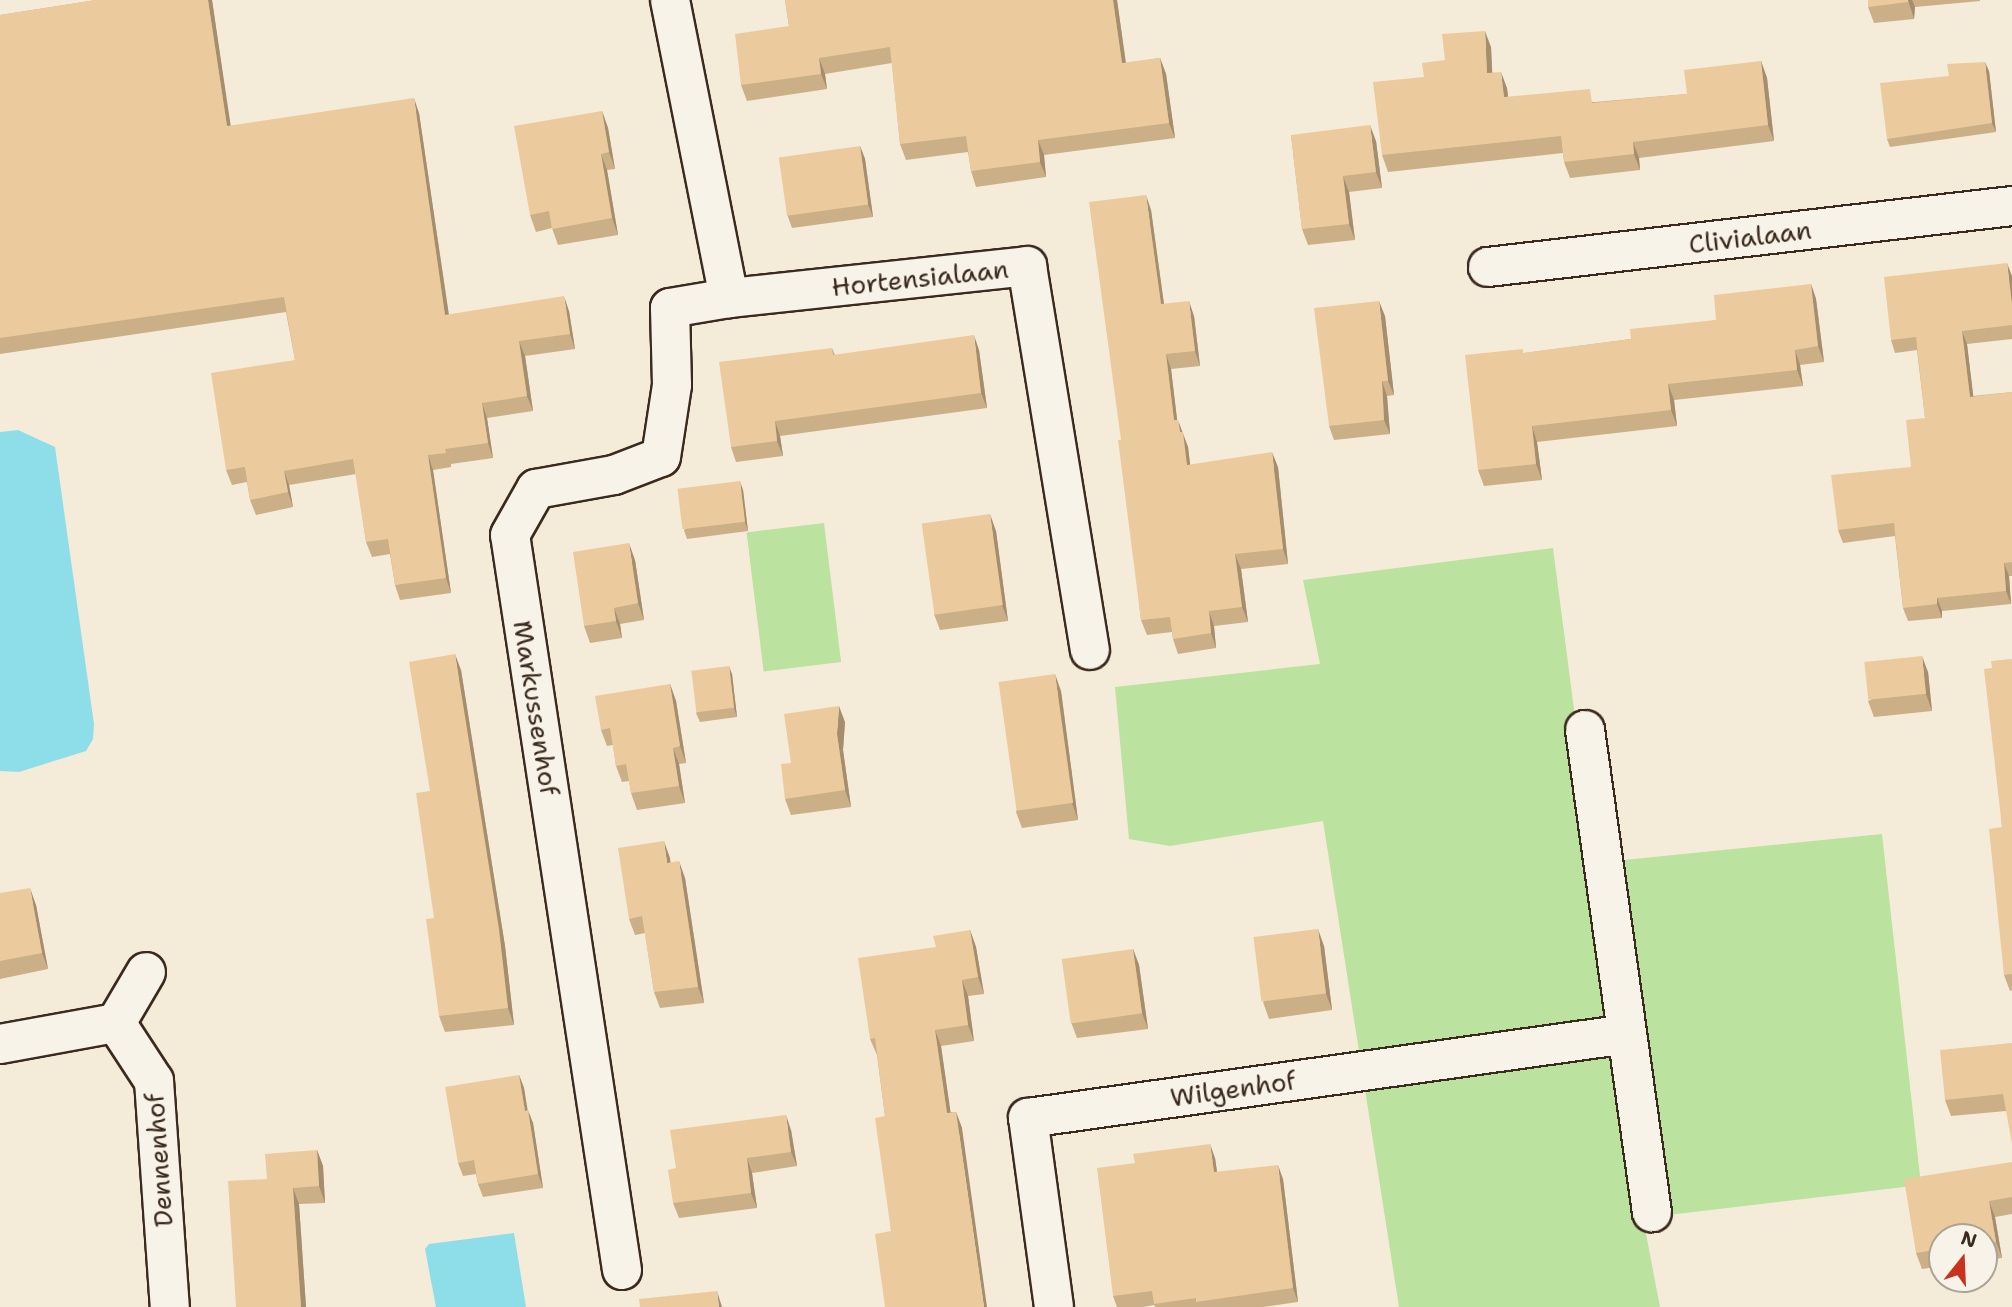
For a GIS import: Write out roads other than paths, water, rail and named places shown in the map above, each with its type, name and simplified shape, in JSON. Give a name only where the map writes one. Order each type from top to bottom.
[{"type":"street","points":[[670,0],[729,298]]},
{"type":"street","name":"Clivialaan","points":[[1488,267],[2012,206]]},
{"type":"street","name":"Hortensialaan","points":[[729,298],[1027,266],[1090,650]]},
{"type":"street","name":"Markussenhof","points":[[622,1270],[510,535],[536,489],[614,475],[661,457],[672,385],[670,308],[729,298]]},
{"type":"street","points":[[1585,730],[1652,1212]]},
{"type":"street","points":[[0,1044],[116,1023],[146,972]]},
{"type":"street","name":"Dennenhof","points":[[116,1023],[154,1081],[170,1307]]},
{"type":"street","name":"Wilgenhof","points":[[1054,1307],[1028,1118],[1627,1034]]},
{"type":"water","points":[[18,430],[55,447],[94,724],[93,739],[86,751],[19,772],[0,771],[0,432]]},
{"type":"water","points":[[514,1233],[526,1307],[436,1307],[425,1249],[429,1244]]}]
